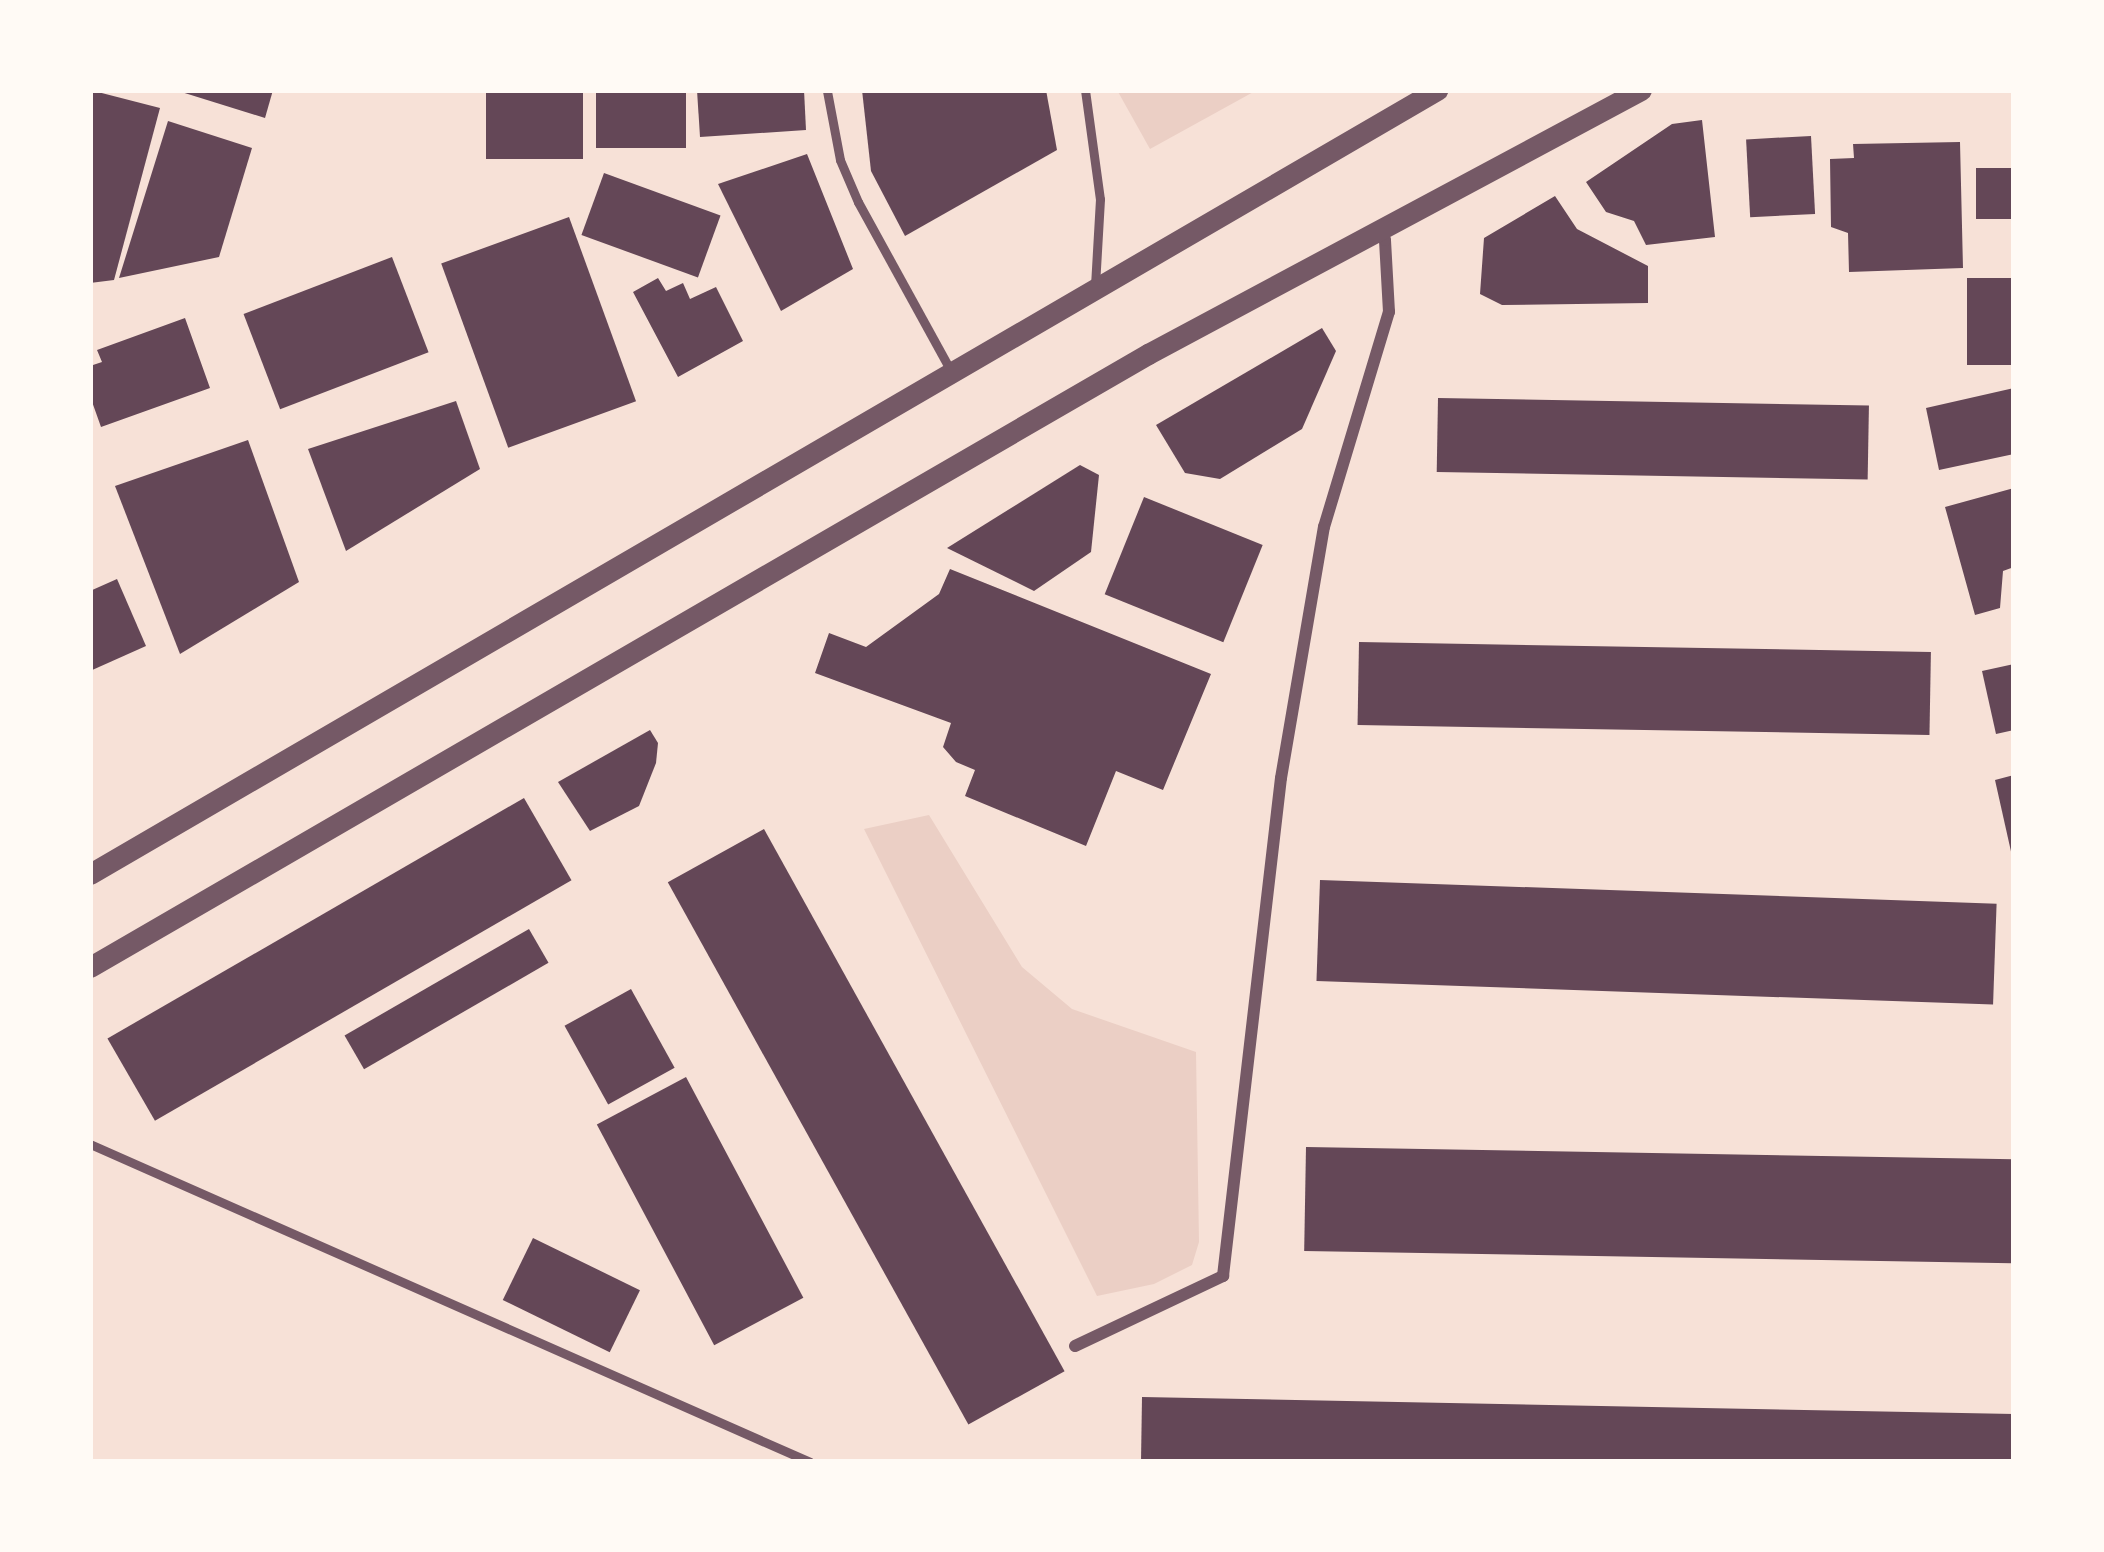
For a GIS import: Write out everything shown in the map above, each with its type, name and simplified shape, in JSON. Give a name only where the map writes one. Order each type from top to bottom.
[{"type":"street","points":[[90,874],[1437,90]]},
{"type":"street","points":[[90,967],[1148,354],[1641,90]]},
{"type":"street","points":[[1075,1346],[1223,1276],[1281,778],[1324,527],[1389,312],[1385,240],[1376,232]]},
{"type":"lane","points":[[1085,90],[1100,199],[1094,290]]},
{"type":"lane","points":[[827,91],[840,160],[858,202],[952,373]]},
{"type":"lane","points":[[90,1144],[810,1462]]},
{"type":"shaded area","points":[[1117,90],[1257,90],[1150,149]]},
{"type":"shaded area","points":[[929,815],[1022,967],[1072,1009],[1196,1052],[1199,1242],[1192,1265],[1154,1284],[1097,1296],[864,829]]},
{"type":"building","points":[[90,90],[160,108],[114,280],[90,283]]},
{"type":"building","points":[[175,90],[273,90],[265,118]]},
{"type":"building","points":[[486,90],[583,90],[583,159],[486,159]]},
{"type":"building","points":[[596,90],[686,90],[686,148],[596,148]]},
{"type":"building","points":[[697,90],[804,90],[806,130],[700,137]]},
{"type":"building","points":[[862,90],[1046,90],[1057,150],[905,236],[871,171]]},
{"type":"building","points":[[1702,120],[1715,237],[1646,245],[1634,221],[1606,212],[1586,182],[1672,124]]},
{"type":"building","points":[[168,121],[252,148],[219,257],[119,278]]},
{"type":"building","points":[[1811,136],[1815,214],[1750,217],[1746,139]]},
{"type":"building","points":[[1960,142],[1963,268],[1849,272],[1848,233],[1831,227],[1830,159],[1854,158],[1853,144]]},
{"type":"building","points":[[807,154],[853,269],[781,311],[718,184]]},
{"type":"building","points":[[1976,168],[2014,168],[2014,219],[1976,219]]},
{"type":"building","points":[[604,173],[721,215],[698,277],[581,235]]},
{"type":"building","points":[[1555,196],[1577,229],[1648,266],[1648,303],[1502,305],[1480,294],[1484,238]]},
{"type":"building","points":[[569,217],[636,401],[508,448],[441,264]]},
{"type":"building","points":[[392,257],[429,352],[280,409],[244,314]]},
{"type":"building","points":[[658,278],[666,291],[683,283],[690,299],[716,287],[743,341],[678,377],[633,292]]},
{"type":"building","points":[[1967,278],[2014,278],[2014,365],[1967,365]]},
{"type":"building","points":[[185,318],[210,388],[101,427],[90,396],[90,366],[102,362],[97,350]]},
{"type":"building","points":[[1322,328],[1336,351],[1302,429],[1220,479],[1185,473],[1156,425]]},
{"type":"building","points":[[2014,388],[2014,454],[1939,470],[1926,408]]},
{"type":"building","points":[[1438,398],[1869,406],[1868,480],[1437,472]]},
{"type":"building","points":[[456,401],[480,469],[346,551],[308,449]]},
{"type":"building","points":[[248,440],[299,582],[180,654],[115,486]]},
{"type":"building","points":[[1080,465],[1099,475],[1091,552],[1034,591],[947,548]]},
{"type":"building","points":[[2014,488],[2014,567],[2003,571],[2000,608],[1975,615],[1945,507]]},
{"type":"building","points":[[1144,497],[1263,545],[1223,642],[1105,594]]},
{"type":"building","points":[[950,569],[1211,674],[1163,790],[1116,771],[1086,846],[965,796],[975,770],[956,762],[943,747],[951,723],[815,673],[829,633],[866,647],[939,594]]},
{"type":"building","points":[[117,579],[146,646],[90,671],[90,591]]},
{"type":"building","points":[[1359,642],[1931,652],[1929,735],[1358,725]]},
{"type":"building","points":[[2014,664],[2014,730],[1996,734],[1982,671]]},
{"type":"building","points":[[650,730],[658,743],[656,763],[639,806],[590,831],[558,782]]},
{"type":"building","points":[[2014,775],[2014,855],[2012,856],[1995,780]]},
{"type":"building","points":[[524,798],[572,880],[155,1121],[107,1038]]},
{"type":"building","points":[[764,829],[1065,1371],[968,1425],[668,882]]},
{"type":"building","points":[[1320,880],[1997,904],[1993,1005],[1316,981]]},
{"type":"building","points":[[529,929],[548,963],[364,1069],[345,1036]]},
{"type":"building","points":[[631,989],[675,1068],[608,1105],[565,1026]]},
{"type":"building","points":[[686,1077],[803,1298],[714,1345],[597,1124]]},
{"type":"building","points":[[1306,1147],[2014,1159],[2012,1263],[1304,1251]]},
{"type":"building","points":[[533,1238],[640,1290],[610,1352],[503,1300]]},
{"type":"building","points":[[1142,1397],[2014,1414],[2014,1462],[1141,1462]]}]
